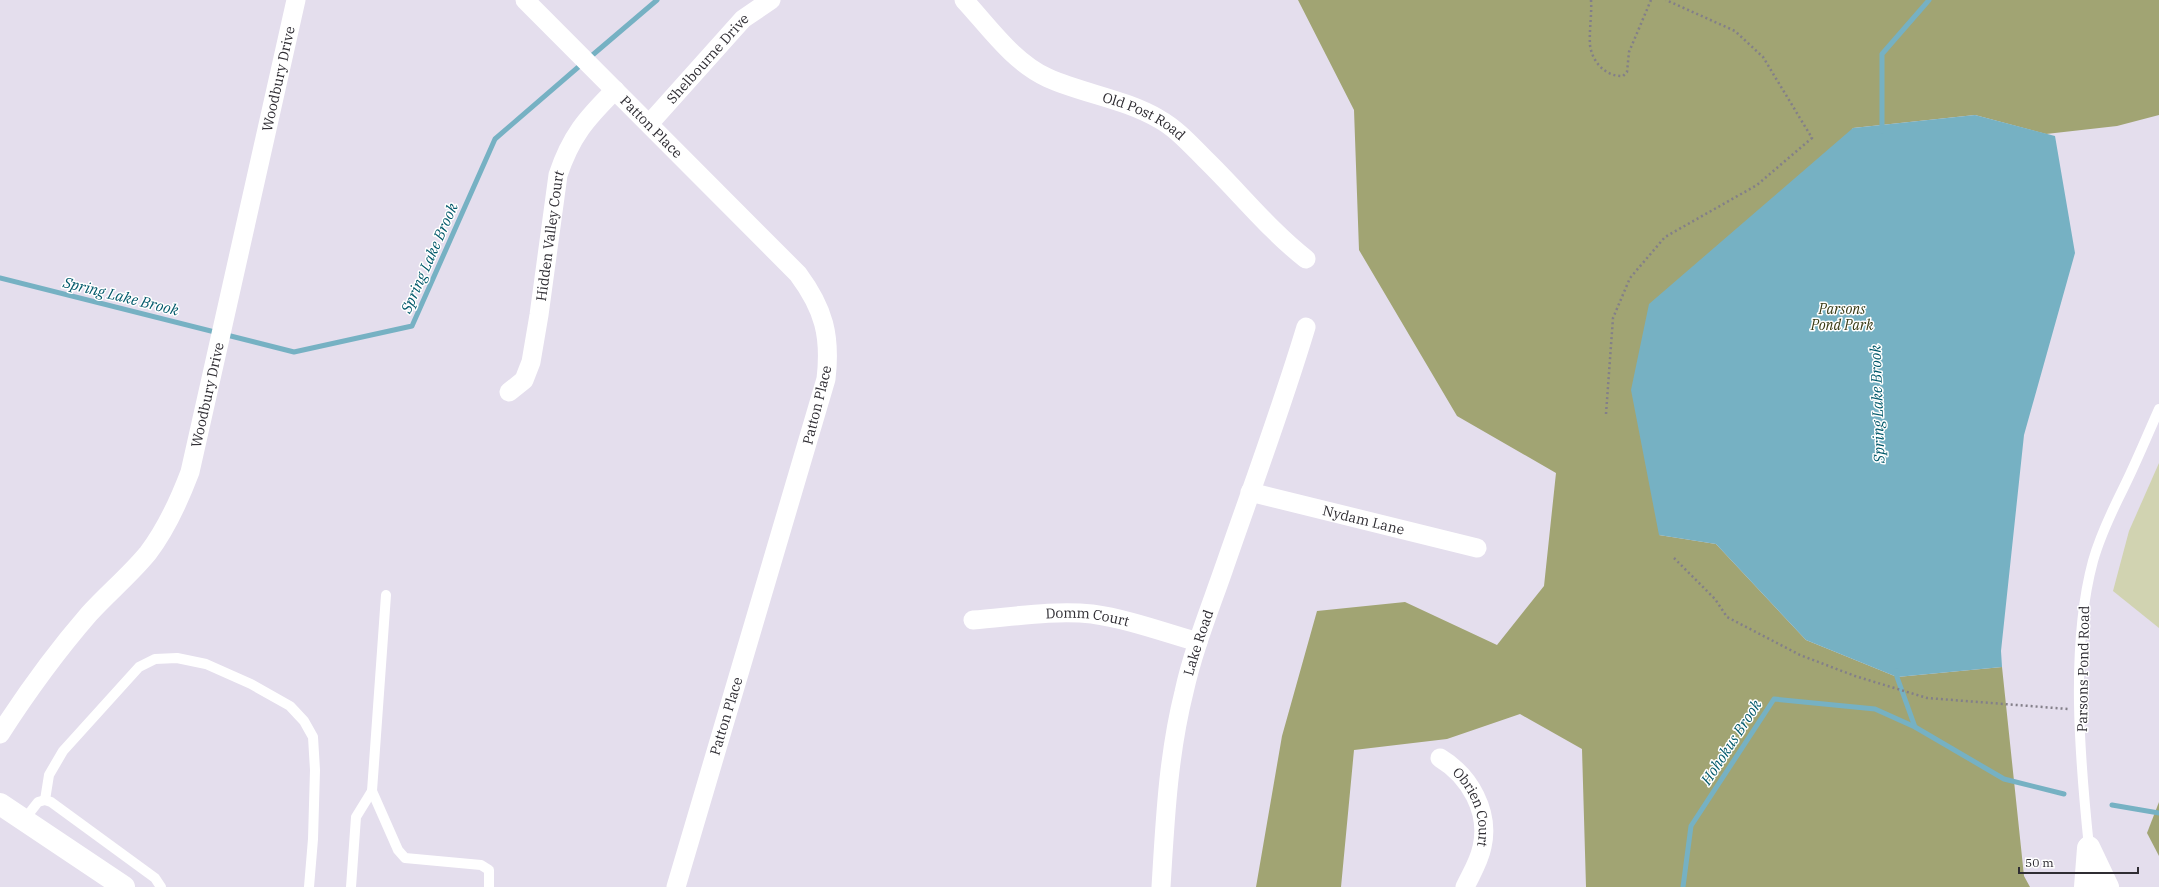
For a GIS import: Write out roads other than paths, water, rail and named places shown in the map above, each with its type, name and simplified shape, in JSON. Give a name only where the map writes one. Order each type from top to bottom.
[{"type":"main road","points":[[0,804],[124,887]]},
{"type":"main road","points":[[2085,887],[2089,847]]},
{"type":"main road","points":[[2089,847],[2108,887]]},
{"type":"street","name":"Woodbury Drive","points":[[0,734],[55,654],[90,614],[147,554],[166,527],[180,499],[192,465],[296,0]]},
{"type":"street","name":"Patton Place","points":[[525,0],[798,274],[811,292],[820,309],[826,332],[828,356],[826,379],[676,887]]},
{"type":"street","name":"Shelbourne Drive","points":[[649,124],[743,19],[771,0]]},
{"type":"street","name":"Old Post Road","points":[[975,4],[1012,53],[1030,68],[1049,78],[1138,109],[1159,119],[1178,132],[1243,196],[1281,240],[1306,259]]},
{"type":"street","name":"Hidden Valley Court","points":[[509,392],[524,380],[531,362],[539,315],[558,175],[565,154],[581,127],[615,90]]},
{"type":"street","name":"Lake Road","points":[[1162,887],[1167,790],[1174,734],[1184,690],[1198,642],[1250,492],[1281,409],[1306,327]]},
{"type":"street","name":"Nydam Lane","points":[[1250,492],[1477,548]]},
{"type":"street","name":"Domm Court","points":[[973,620],[1061,613],[1092,614],[1122,619],[1198,642]]},
{"type":"street","name":"Obrien Court","points":[[1440,758],[1462,776],[1473,791],[1481,809],[1484,828],[1482,846],[1477,864],[1465,887]]},
{"type":"street","points":[[2089,847],[2089,887]]},
{"type":"street","points":[[2089,847],[2097,887]]},
{"type":"lane","name":"Parsons Pond Road","points":[[2089,847],[2079,710],[2081,631],[2084,599],[2093,561],[2103,530],[2159,409]]},
{"type":"lane","points":[[351,887],[356,817],[372,791],[386,595]]},
{"type":"lane","points":[[48,801],[49,775],[63,751],[139,667],[155,659],[177,658],[206,664],[251,684],[290,706],[304,721],[313,737],[314,838],[309,887]]},
{"type":"lane","points":[[372,791],[398,850],[405,858],[481,865],[489,870],[489,887]]},
{"type":"lane","points":[[24,820],[38,802],[48,801],[155,878],[161,887]]},
{"type":"water","points":[[1975,115],[2055,136],[2075,253],[2024,435],[2001,651],[2002,667],[1897,677],[1806,640],[1716,544],[1659,535],[1631,390],[1649,304],[1853,128]]},
{"type":"waterway","name":"Spring Lake Brook","points":[[589,58],[657,0]]},
{"type":"waterway","name":"Spring Lake Brook","points":[[1882,131],[1882,54],[1929,0]]},
{"type":"waterway","name":"Spring Lake Brook","points":[[0,278],[294,352],[412,326],[495,139],[583,63]]},
{"type":"waterway","name":"Spring Lake Brook","points":[[1897,671],[1897,677],[1915,727]]},
{"type":"waterway","name":"Hohokus Brook","points":[[1683,887],[1691,826],[1774,699],[1875,709],[1915,727],[2004,779],[2064,794]]},
{"type":"waterway","name":"Hohokus Brook","points":[[2112,805],[2159,813]]},
{"type":"park label","name":"Parsons Pond Park","points":[[1842,318]]}]
